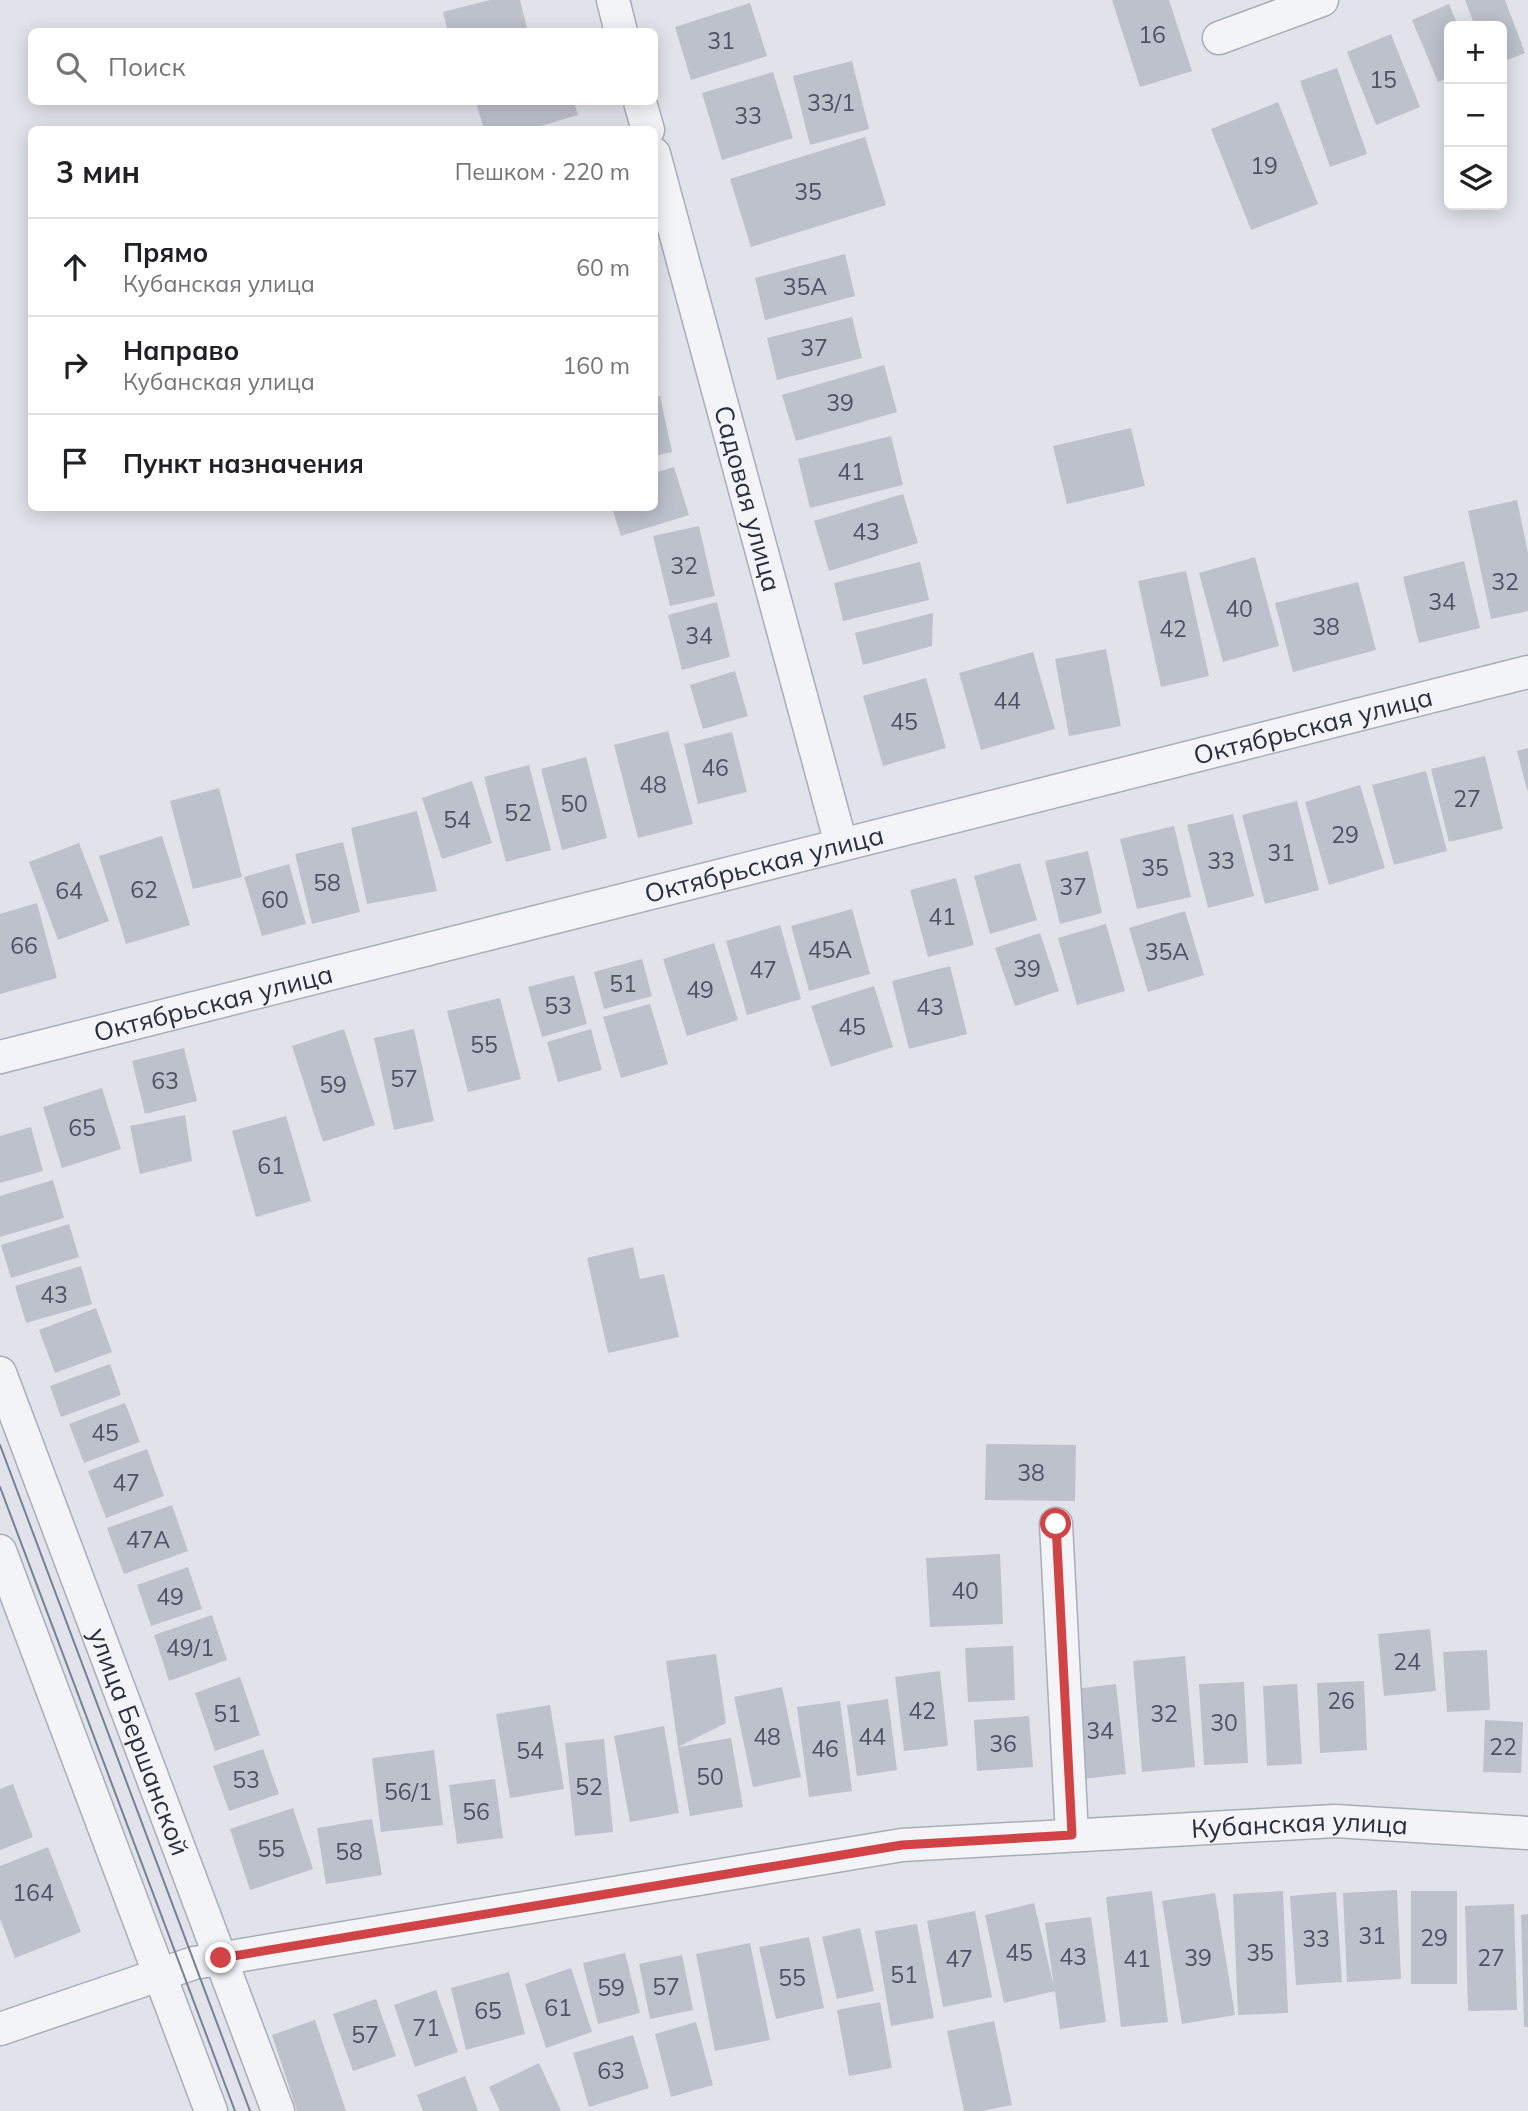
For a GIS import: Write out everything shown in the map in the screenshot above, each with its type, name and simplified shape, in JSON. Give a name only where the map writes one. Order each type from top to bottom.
[{"type":"street","points":[[613,0],[620,28]]},
{"type":"street","points":[[1220,38],[1322,0]]},
{"type":"street","points":[[641,105],[647,126]]},
{"type":"street","name":"Садовая улица","points":[[658,169],[841,844]]},
{"type":"street","name":"Октябрьская улица","points":[[0,1057],[1528,672]]},
{"type":"street","name":"улица Бершанской","points":[[0,1373],[278,2111]]},
{"type":"street","points":[[1056,1524],[1072,1835]]},
{"type":"street","points":[[0,1551],[212,2111]]},
{"type":"street","name":"Кубанская улица","points":[[0,2029],[194,1963],[902,1845],[1335,1821],[1528,1833]]},
{"type":"building","points":[[490,0],[520,0],[527,28],[447,28],[443,12]]},
{"type":"building","points":[[1112,0],[1169,0],[1192,71],[1140,87]]},
{"type":"building","points":[[1465,0],[1505,0],[1525,53],[1507,60],[1507,21],[1473,21]]},
{"type":"building","points":[[750,3],[767,56],[691,80],[675,27]]},
{"type":"building","points":[[1449,4],[1456,21],[1444,21],[1444,79],[1438,82],[1412,20]]},
{"type":"building","points":[[1391,34],[1420,107],[1376,125],[1347,52]]},
{"type":"building","points":[[852,61],[869,129],[810,145],[793,76]]},
{"type":"building","points":[[1337,68],[1367,154],[1330,167],[1300,81]]},
{"type":"building","points":[[773,72],[793,138],[722,160],[702,93]]},
{"type":"building","points":[[1278,102],[1318,204],[1251,230],[1211,129]]},
{"type":"building","points":[[477,105],[575,105],[578,115],[541,126],[483,126]]},
{"type":"building","points":[[865,137],[886,205],[751,247],[730,179]]},
{"type":"building","points":[[845,254],[855,296],[765,320],[755,278]]},
{"type":"building","points":[[852,317],[862,358],[777,380],[767,338]]},
{"type":"building","points":[[884,365],[897,412],[796,441],[782,395]]},
{"type":"building","points":[[658,396],[672,452],[658,455]]},
{"type":"building","points":[[1131,428],[1145,486],[1067,504],[1053,446]]},
{"type":"building","points":[[891,436],[903,485],[810,508],[798,459]]},
{"type":"building","points":[[674,467],[689,515],[621,536],[613,511],[658,511],[658,472]]},
{"type":"building","points":[[903,494],[918,543],[829,571],[814,521]]},
{"type":"building","points":[[1517,500],[1528,553],[1528,611],[1491,619],[1468,511]]},
{"type":"building","points":[[699,526],[715,596],[670,606],[653,536]]},
{"type":"building","points":[[1255,557],[1279,646],[1223,662],[1199,573]]},
{"type":"building","points":[[1464,561],[1480,628],[1419,643],[1403,577]]},
{"type":"building","points":[[920,562],[929,600],[843,621],[834,583]]},
{"type":"building","points":[[1186,571],[1209,676],[1161,687],[1138,581]]},
{"type":"building","points":[[1358,582],[1376,650],[1293,672],[1275,603]]},
{"type":"building","points":[[717,602],[730,657],[682,670],[668,615]]},
{"type":"building","points":[[933,613],[932,646],[863,665],[855,633]]},
{"type":"building","points":[[1106,649],[1121,726],[1069,736],[1055,659]]},
{"type":"building","points":[[1033,652],[1055,729],[981,750],[959,673]]},
{"type":"building","points":[[735,671],[748,716],[703,729],[690,685]]},
{"type":"building","points":[[926,678],[946,748],[883,766],[863,696]]},
{"type":"building","points":[[668,731],[693,824],[638,838],[614,745]]},
{"type":"building","points":[[732,732],[747,792],[698,804],[684,744]]},
{"type":"building","points":[[1528,748],[1528,790],[1527,790],[1517,751]]},
{"type":"building","points":[[1485,756],[1503,829],[1449,842],[1431,769]]},
{"type":"building","points":[[586,757],[607,838],[562,850],[541,769]]},
{"type":"building","points":[[529,765],[551,850],[506,862],[484,777]]},
{"type":"building","points":[[1426,771],[1447,851],[1394,865],[1372,785]]},
{"type":"building","points":[[472,781],[492,843],[442,859],[422,798]]},
{"type":"building","points":[[1360,785],[1385,868],[1329,885],[1305,802]]},
{"type":"building","points":[[219,788],[242,877],[193,889],[170,801]]},
{"type":"building","points":[[1297,801],[1319,890],[1265,904],[1242,815]]},
{"type":"building","points":[[417,811],[437,891],[367,904],[351,828]]},
{"type":"building","points":[[1233,814],[1254,896],[1208,908],[1187,825]]},
{"type":"building","points":[[1174,826],[1191,897],[1137,909],[1120,839]]},
{"type":"building","points":[[162,836],[190,925],[126,944],[99,856]]},
{"type":"building","points":[[343,842],[360,912],[312,924],[295,854]]},
{"type":"building","points":[[79,843],[109,921],[58,940],[29,862]]},
{"type":"building","points":[[1088,851],[1102,913],[1060,924],[1045,861]]},
{"type":"building","points":[[1020,863],[1037,920],[990,934],[974,876]]},
{"type":"building","points":[[289,864],[306,924],[262,936],[244,877]]},
{"type":"building","points":[[956,878],[974,945],[928,957],[910,890]]},
{"type":"building","points":[[37,903],[57,978],[0,994],[0,914]]},
{"type":"building","points":[[852,909],[870,974],[809,991],[791,926]]},
{"type":"building","points":[[1185,911],[1204,975],[1148,992],[1129,928]]},
{"type":"building","points":[[1106,924],[1125,991],[1077,1005],[1058,938]]},
{"type":"building","points":[[780,925],[801,999],[747,1015],[726,941]]},
{"type":"building","points":[[1040,933],[1059,991],[1015,1006],[995,948]]},
{"type":"building","points":[[714,943],[738,1020],[687,1036],[663,959]]},
{"type":"building","points":[[642,959],[652,996],[604,1009],[594,972]]},
{"type":"building","points":[[950,966],[967,1034],[909,1049],[892,981]]},
{"type":"building","points":[[574,975],[587,1024],[542,1037],[528,987]]},
{"type":"building","points":[[874,986],[893,1047],[831,1067],[811,1006]]},
{"type":"building","points":[[500,998],[521,1079],[468,1092],[447,1011]]},
{"type":"building","points":[[650,1004],[668,1064],[621,1078],[603,1017]]},
{"type":"building","points":[[344,1029],[375,1125],[323,1142],[292,1046]]},
{"type":"building","points":[[414,1029],[434,1121],[394,1130],[374,1038]]},
{"type":"building","points":[[591,1029],[602,1070],[558,1082],[547,1042]]},
{"type":"building","points":[[184,1048],[197,1101],[145,1114],[132,1061]]},
{"type":"building","points":[[102,1088],[121,1149],[62,1168],[43,1107]]},
{"type":"building","points":[[185,1115],[192,1161],[140,1174],[130,1126]]},
{"type":"building","points":[[286,1116],[311,1201],[256,1217],[232,1131]]},
{"type":"building","points":[[31,1127],[43,1171],[0,1183],[0,1136]]},
{"type":"building","points":[[53,1180],[64,1218],[0,1237],[0,1196]]},
{"type":"building","points":[[69,1224],[79,1257],[11,1278],[1,1245]]},
{"type":"building","points":[[633,1247],[640,1279],[664,1274],[679,1337],[608,1353],[587,1258]]},
{"type":"building","points":[[81,1266],[92,1304],[26,1323],[15,1286]]},
{"type":"building","points":[[96,1308],[112,1352],[55,1373],[39,1330]]},
{"type":"building","points":[[110,1364],[121,1395],[61,1417],[50,1386]]},
{"type":"building","points":[[125,1403],[140,1442],[84,1463],[69,1424]]},
{"type":"building","points":[[986,1444],[1076,1445],[1075,1501],[985,1500]]},
{"type":"building","points":[[147,1449],[164,1496],[106,1518],[88,1471]]},
{"type":"building","points":[[172,1505],[188,1551],[124,1574],[107,1528]]},
{"type":"building","points":[[1000,1554],[1003,1624],[930,1627],[926,1558]]},
{"type":"building","points":[[188,1567],[202,1609],[151,1626],[137,1585]]},
{"type":"building","points":[[212,1615],[227,1660],[169,1681],[154,1635]]},
{"type":"building","points":[[1430,1629],[1436,1691],[1384,1696],[1378,1634]]},
{"type":"building","points":[[1013,1646],[1015,1700],[968,1702],[965,1648]]},
{"type":"building","points":[[1487,1650],[1490,1710],[1447,1712],[1443,1652]]},
{"type":"building","points":[[716,1654],[726,1723],[678,1747],[666,1661]]},
{"type":"building","points":[[1185,1656],[1195,1767],[1142,1772],[1133,1661]]},
{"type":"building","points":[[940,1671],[948,1746],[904,1751],[895,1677]]},
{"type":"building","points":[[240,1677],[260,1735],[215,1751],[195,1693]]},
{"type":"building","points":[[1364,1681],[1367,1750],[1320,1753],[1317,1683]]},
{"type":"building","points":[[1244,1682],[1248,1763],[1204,1765],[1199,1684]]},
{"type":"building","points":[[1116,1684],[1126,1774],[1083,1779],[1074,1689]]},
{"type":"building","points":[[1297,1684],[1302,1764],[1267,1766],[1263,1686]]},
{"type":"building","points":[[782,1687],[801,1777],[753,1787],[734,1697]]},
{"type":"building","points":[[888,1699],[897,1770],[857,1776],[847,1705]]},
{"type":"building","points":[[840,1701],[852,1791],[809,1797],[797,1707]]},
{"type":"building","points":[[550,1705],[564,1789],[510,1798],[496,1714]]},
{"type":"building","points":[[1029,1716],[1033,1767],[977,1771],[974,1720]]},
{"type":"building","points":[[1485,1720],[1523,1722],[1521,1773],[1483,1772]]},
{"type":"building","points":[[664,1726],[679,1813],[630,1822],[614,1736]]},
{"type":"building","points":[[731,1738],[743,1807],[690,1816],[678,1747]]},
{"type":"building","points":[[604,1739],[613,1832],[575,1836],[565,1743]]},
{"type":"building","points":[[263,1749],[279,1794],[229,1811],[213,1766]]},
{"type":"building","points":[[434,1750],[443,1825],[381,1832],[372,1758]]},
{"type":"building","points":[[495,1779],[503,1838],[457,1844],[449,1785]]},
{"type":"building","points":[[13,1784],[33,1837],[0,1850],[0,1789]]},
{"type":"building","points":[[293,1808],[313,1869],[250,1890],[230,1829]]},
{"type":"building","points":[[372,1819],[382,1875],[326,1884],[317,1828]]},
{"type":"building","points":[[48,1847],[81,1932],[15,1958],[0,1919],[0,1866]]},
{"type":"building","points":[[1397,1890],[1401,1979],[1347,1982],[1343,1893]]},
{"type":"building","points":[[1152,1891],[1168,2022],[1121,2027],[1106,1897]]},
{"type":"building","points":[[1283,1891],[1288,2013],[1238,2015],[1233,1894]]},
{"type":"building","points":[[1411,1891],[1457,1891],[1457,1984],[1411,1984]]},
{"type":"building","points":[[1336,1892],[1342,1982],[1296,1985],[1290,1896]]},
{"type":"building","points":[[1215,1893],[1235,2015],[1182,2024],[1162,1901]]},
{"type":"building","points":[[1034,1903],[1054,1987],[1045,1923],[1091,1917],[1106,2022],[1060,2029],[1055,1991],[1004,2003],[985,1915]]},
{"type":"building","points":[[1514,1904],[1517,2010],[1468,2011],[1465,1906]]},
{"type":"building","points":[[975,1911],[992,1997],[943,2007],[927,1921]]},
{"type":"building","points":[[1528,1914],[1528,2027],[1524,2027],[1521,1915]]},
{"type":"building","points":[[917,1924],[934,2018],[891,2026],[875,1931]]},
{"type":"building","points":[[860,1928],[874,1991],[837,1999],[822,1937]]},
{"type":"building","points":[[809,1937],[824,2008],[776,2019],[759,1947]]},
{"type":"building","points":[[750,1943],[770,2040],[715,2051],[696,1954]]},
{"type":"building","points":[[625,1953],[640,2013],[598,2024],[583,1963]]},
{"type":"building","points":[[682,1955],[693,2010],[650,2019],[639,1964]]},
{"type":"building","points":[[571,1968],[592,2032],[546,2048],[525,1984]]},
{"type":"building","points":[[509,1972],[525,2034],[466,2050],[451,1988]]},
{"type":"building","points":[[436,1990],[458,2052],[415,2067],[394,2005]]},
{"type":"building","points":[[376,1999],[396,2056],[353,2071],[333,2014]]},
{"type":"building","points":[[880,2002],[892,2068],[849,2076],[837,2010]]},
{"type":"building","points":[[315,2020],[346,2111],[297,2111],[272,2035]]},
{"type":"building","points":[[994,2021],[1012,2105],[982,2111],[964,2111],[947,2031]]},
{"type":"building","points":[[696,2022],[713,2085],[671,2097],[655,2034]]},
{"type":"building","points":[[633,2035],[649,2088],[589,2107],[573,2053]]},
{"type":"building","points":[[539,2063],[561,2111],[500,2111],[489,2087]]},
{"type":"building","points":[[465,2076],[478,2111],[423,2111],[417,2095]]},
{"type":"tram line","points":[[0,1445],[250,2111]]},
{"type":"tram line","points":[[0,1487],[235,2111]]},
{"type":"route","points":[[221,1958],[902,1845],[1072,1835],[1056,1524]]}]
